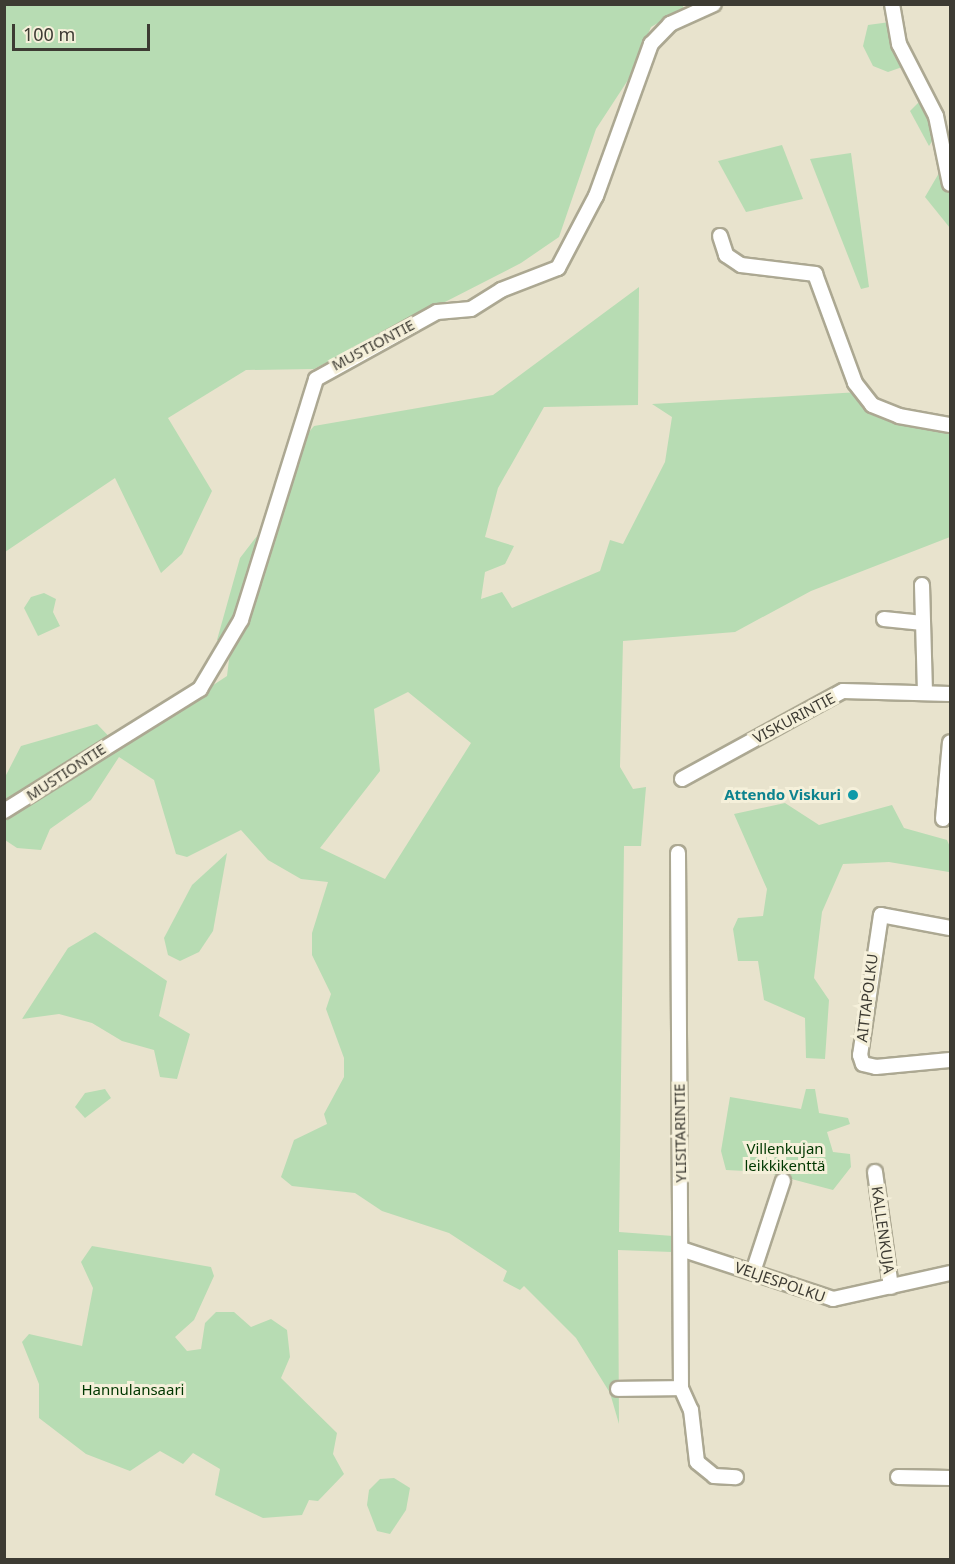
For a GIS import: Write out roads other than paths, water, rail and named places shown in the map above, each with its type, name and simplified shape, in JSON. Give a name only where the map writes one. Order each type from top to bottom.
[{"type":"street","name":"MUSTIONTIE","points":[[4,811],[200,689],[242,620],[316,379],[437,312],[471,309],[501,290],[558,268],[596,196],[651,44],[670,24],[714,4]]},
{"type":"street","points":[[892,4],[899,44],[936,116],[951,184]]},
{"type":"street","points":[[720,236],[726,255],[741,265],[815,274],[855,382],[872,405],[899,416],[951,425]]},
{"type":"street","points":[[922,585],[925,692]]},
{"type":"street","points":[[884,619],[923,622]]},
{"type":"street","name":"VISKURINTIE","points":[[682,779],[843,691],[951,694]]},
{"type":"street","points":[[943,819],[951,742]]},
{"type":"street","name":"YLISITARINTIE","points":[[678,854],[681,1388],[692,1410],[697,1462],[714,1476],[736,1478]]},
{"type":"street","name":"AITTAPOLKU","points":[[951,928],[881,915],[860,1055],[863,1064],[876,1067],[951,1060]]},
{"type":"street","name":"KALLENKUJA","points":[[875,1172],[891,1287]]},
{"type":"street","points":[[753,1272],[783,1181]]},
{"type":"street","name":"VELJESPOLKU","points":[[681,1249],[833,1299],[951,1273]]},
{"type":"street","points":[[618,1389],[681,1388]]},
{"type":"street","points":[[898,1477],[951,1478]]},
{"type":"place","name":"Attendo Viskuri","points":[[853,795]]},
{"type":"park label","name":"Villenkujan leikkikenttä","points":[[785,1156]]},
{"type":"park label","name":"Hannulansaari","points":[[133,1390]]}]
